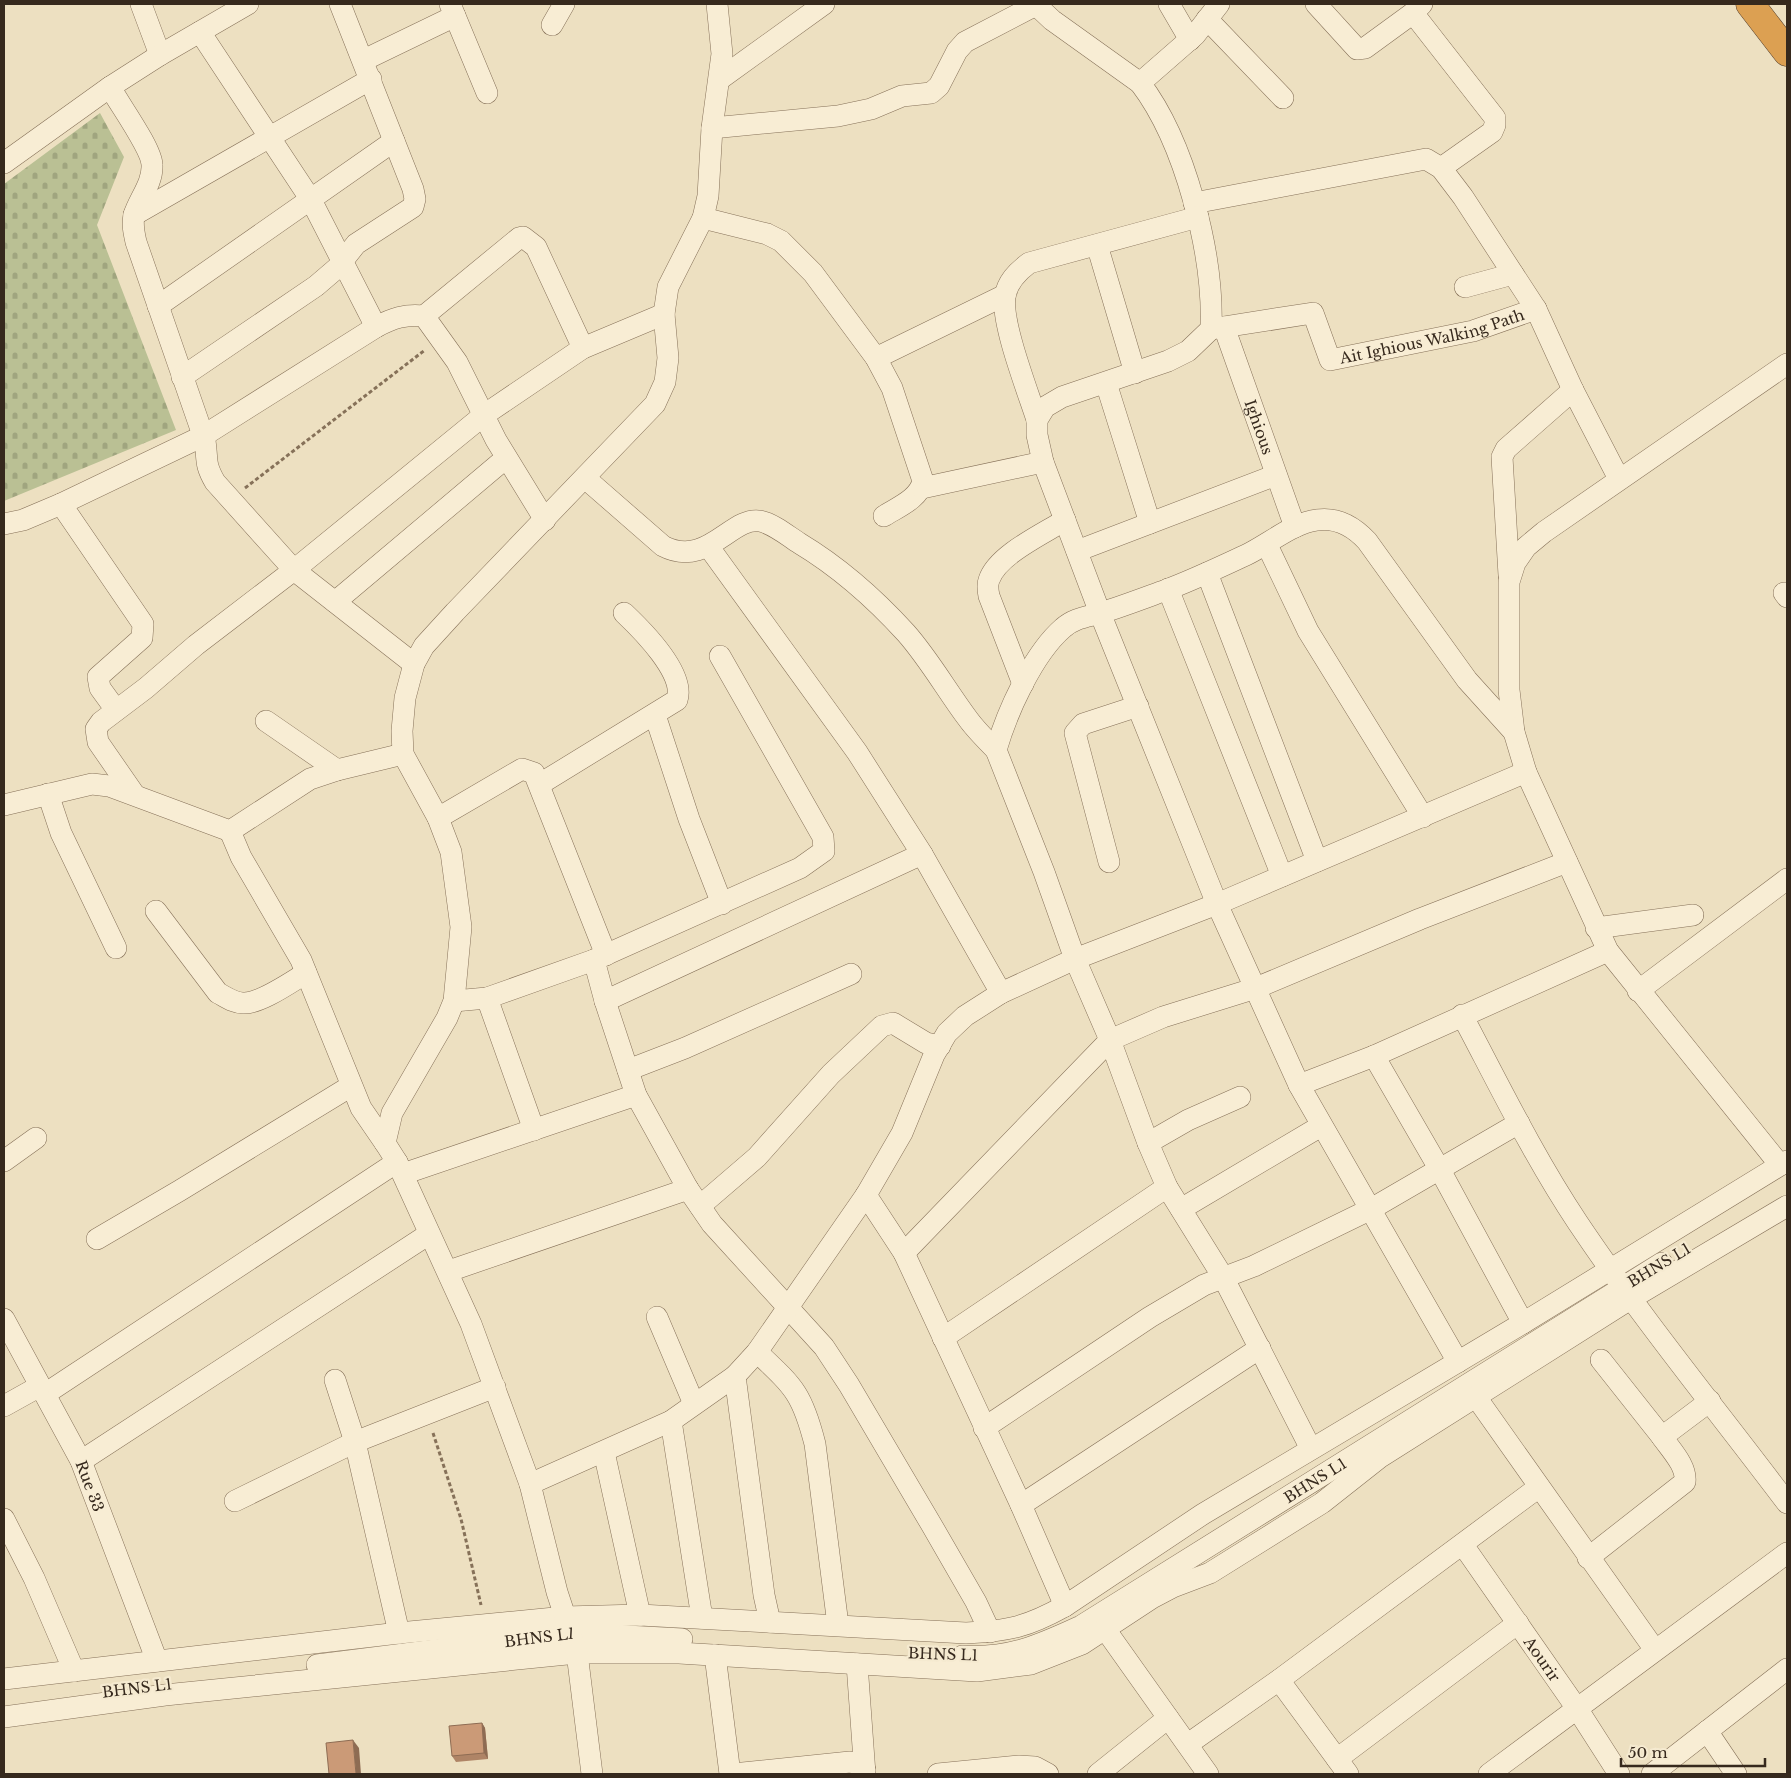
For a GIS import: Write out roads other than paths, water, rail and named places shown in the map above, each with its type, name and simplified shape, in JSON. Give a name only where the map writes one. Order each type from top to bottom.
[{"type":"highway","points":[[1750,4],[1787,52]]},
{"type":"street","points":[[141,4],[160,55]]},
{"type":"street","points":[[4,163],[160,55],[248,4]]},
{"type":"street","points":[[182,378],[316,286],[329,276],[356,244],[413,206],[415,199],[412,189],[367,69],[340,4]]},
{"type":"street","points":[[552,25],[564,4]]},
{"type":"street","points":[[385,1143],[392,1113],[447,1018],[454,1000],[461,927],[451,852],[438,818],[403,754],[402,731],[405,698],[414,664],[424,646],[455,612],[655,404],[665,382],[668,358],[664,314],[668,287],[703,218],[711,178],[712,128],[722,54],[717,4]]},
{"type":"street","points":[[720,79],[824,4]]},
{"type":"street","points":[[712,128],[838,116],[871,109],[902,96],[931,93],[939,86],[957,51],[966,42],[1035,4]]},
{"type":"street","name":"Ighious","points":[[1035,4],[1052,20],[1140,83],[1151,97],[1167,127],[1196,210],[1217,328],[1295,527]]},
{"type":"street","points":[[1169,4],[1190,40]]},
{"type":"street","points":[[1316,4],[1357,49],[1365,48],[1418,9],[1495,118],[1492,132],[1441,168]]},
{"type":"street","points":[[134,215],[269,137],[453,10],[487,93]]},
{"type":"street","points":[[1140,83],[1190,40],[1213,12],[1283,98]]},
{"type":"street","points":[[200,32],[311,200],[376,327]]},
{"type":"street","points":[[110,88],[148,151],[152,164],[149,181],[134,215],[133,227],[136,242],[203,436],[206,447],[205,463],[215,482],[294,570],[414,664]]},
{"type":"street","points":[[158,306],[394,141]]},
{"type":"street","points":[[1458,1362],[1299,1085],[1217,904],[1100,613],[1043,462],[1037,420],[1012,341],[1004,306],[1005,295],[1017,272],[1029,263],[1097,245],[1196,210],[1426,160],[1441,168],[1536,309],[1574,390],[1620,479]]},
{"type":"street","points":[[703,218],[767,234],[780,241],[812,274],[876,358],[892,388],[923,481],[922,488],[916,495],[884,516]]},
{"type":"street","points":[[424,316],[519,238],[523,237],[536,247],[583,348]]},
{"type":"street","points":[[1097,245],[1136,373]]},
{"type":"street","points":[[1464,288],[1513,274]]},
{"type":"street","points":[[876,358],[1005,295]]},
{"type":"street","name":"Ait Ighious Walking Path","points":[[1217,328],[1313,313],[1330,360],[1473,331],[1536,309]]},
{"type":"street","points":[[4,524],[23,520],[61,504],[203,436],[376,327],[393,318],[410,314],[424,316],[458,362],[506,458],[545,520]]},
{"type":"street","points":[[134,794],[95,735],[96,729],[101,722],[146,688],[196,645],[294,570],[484,415],[583,348],[664,314]]},
{"type":"street","points":[[1037,420],[1045,407],[1062,397],[1136,373],[1188,351],[1217,328]]},
{"type":"street","points":[[1509,582],[1515,563],[1526,547],[1620,479],[1787,364]]},
{"type":"street","points":[[1106,383],[1150,523]]},
{"type":"street","points":[[4,1717],[571,1636],[640,1615],[966,1633],[1015,1629],[1041,1619],[1065,1606],[1202,1514],[1523,1323],[1784,1163],[1638,991],[1608,951],[1526,772],[1514,732],[1508,683],[1509,582],[1502,457],[1506,449],[1574,390]]},
{"type":"street","points":[[335,602],[506,458]]},
{"type":"street","points":[[922,488],[1043,462]]},
{"type":"street","points":[[1077,551],[1276,475]]},
{"type":"street","points":[[585,478],[663,546],[684,553],[708,546],[748,523],[758,521],[766,523],[810,549],[842,573],[907,634],[970,721],[996,750],[1044,872],[1075,959],[1110,1040],[1148,1143],[1167,1187],[1223,1277],[1311,1449]]},
{"type":"street","points":[[61,504],[143,624],[142,638],[98,676],[100,688],[116,710]]},
{"type":"street","points":[[1023,684],[989,596],[988,582],[994,570],[1010,555],[1065,520]]},
{"type":"street","points":[[996,750],[1005,723],[1023,684],[1052,638],[1064,626],[1078,618],[1100,613],[1207,573],[1266,545],[1295,527],[1317,520],[1340,522],[1355,528],[1368,541],[1468,680],[1514,732]]},
{"type":"street","points":[[1266,545],[1308,631],[1423,817]]},
{"type":"street","points":[[708,546],[858,752],[922,854],[1001,993]]},
{"type":"street","points":[[1207,573],[1317,861]]},
{"type":"street","points":[[1168,589],[1282,876]]},
{"type":"street","points":[[540,784],[677,700],[679,694],[677,685],[658,648],[624,614]]},
{"type":"street","points":[[454,1000],[486,998],[600,957],[800,868],[817,858],[824,851],[823,837],[720,656]]},
{"type":"street","points":[[1109,862],[1075,734],[1083,724],[1138,706]]},
{"type":"street","points":[[655,715],[688,818],[722,904]]},
{"type":"street","points":[[266,721],[337,770]]},
{"type":"street","points":[[230,831],[310,779],[337,770],[403,754]]},
{"type":"street","points":[[438,818],[522,769],[534,773],[540,784],[600,957],[605,1001],[636,1095],[694,1197],[712,1224],[824,1348],[849,1385],[972,1594],[990,1632]]},
{"type":"street","points":[[530,1484],[671,1421],[734,1376],[757,1352],[866,1195],[902,1133],[947,1033],[965,1016],[1001,993],[1075,959],[1217,904],[1526,772]]},
{"type":"street","points":[[4,804],[92,784],[109,786],[230,831],[241,857],[306,974],[361,1108],[400,1168],[429,1234],[449,1272],[495,1387],[530,1484],[571,1636],[592,1774]]},
{"type":"street","points":[[48,794],[61,833],[116,948]]},
{"type":"street","points":[[605,1001],[846,891],[922,854]]},
{"type":"street","points":[[904,1253],[1110,1040],[1163,1017],[1256,988],[1420,919],[1566,862]]},
{"type":"street","points":[[1638,991],[1787,879]]},
{"type":"street","points":[[156,910],[218,993],[231,1000],[244,1004],[258,1000],[306,974]]},
{"type":"street","points":[[1596,928],[1693,915]]},
{"type":"street","points":[[1299,1085],[1374,1056],[1462,1014],[1608,951]]},
{"type":"street","points":[[628,1070],[703,1041],[851,974]]},
{"type":"street","points":[[486,998],[534,1130]]},
{"type":"street","points":[[1462,1014],[1519,1123],[1577,1221],[1610,1269],[1787,1503]]},
{"type":"street","points":[[449,1272],[694,1197],[757,1157],[831,1074],[882,1026],[893,1023],[926,1043],[940,1046]]},
{"type":"street","points":[[1374,1056],[1440,1170],[1523,1323]]},
{"type":"street","points":[[97,1239],[351,1086]]},
{"type":"street","points":[[4,1406],[43,1390],[400,1168],[534,1130],[636,1095]]},
{"type":"street","points":[[1148,1143],[1188,1120],[1240,1097]]},
{"type":"street","points":[[984,1428],[1150,1317],[1204,1285],[1254,1266],[1371,1209],[1519,1123]]},
{"type":"street","points":[[1181,1209],[1322,1126]]},
{"type":"street","points":[[4,1161],[36,1138]]},
{"type":"street","points":[[943,1338],[1167,1187]]},
{"type":"street","name":"BHNS L1","points":[[1628,1292],[1787,1189]]},
{"type":"street","points":[[866,1195],[904,1253],[1021,1505],[1065,1606]]},
{"type":"street","name":"BHNS L1","points":[[4,1706],[571,1636],[978,1657],[1029,1649],[1081,1626],[1787,1195]]},
{"type":"street","points":[[4,1679],[399,1633],[485,1625],[715,1655],[977,1671],[1004,1669],[1057,1655],[1105,1630],[1152,1598],[1173,1587],[1210,1573],[1248,1550],[1322,1503],[1379,1458],[1476,1397],[1628,1292],[1787,1206]]},
{"type":"street","points":[[81,1461],[429,1234]]},
{"type":"street","points":[[657,1318],[694,1404]]},
{"type":"street","name":"Rue 33","points":[[4,1322],[81,1461],[158,1661]]},
{"type":"street","points":[[1021,1505],[1260,1348]]},
{"type":"street","points":[[757,1352],[793,1386],[809,1419],[815,1444],[838,1625]]},
{"type":"street","points":[[1588,1558],[1685,1482],[1686,1475],[1662,1437],[1602,1360]]},
{"type":"street","points":[[734,1376],[764,1595],[770,1622]]},
{"type":"street","points":[[336,1380],[355,1442],[399,1633]]},
{"type":"street","points":[[235,1501],[355,1442],[495,1387]]},
{"type":"street","points":[[1476,1397],[1588,1558],[1655,1650]]},
{"type":"street","points":[[1662,1437],[1710,1401]]},
{"type":"street","points":[[671,1421],[702,1618]]},
{"type":"street","points":[[604,1452],[640,1615]]},
{"type":"street","points":[[1188,1744],[1463,1545],[1539,1486]]},
{"type":"street","points":[[4,1519],[34,1578],[74,1671]]},
{"type":"street","name":"Aourir","points":[[1463,1545],[1578,1710],[1619,1774]]},
{"type":"street","points":[[1489,1774],[1578,1710],[1655,1650],[1787,1553]]},
{"type":"street","points":[[1279,1680],[1343,1767],[1518,1623]]},
{"type":"street","points":[[1105,1630],[1208,1774]]},
{"type":"street","points":[[715,1655],[732,1774],[850,1762],[859,1764],[865,1772]]},
{"type":"street","points":[[857,1664],[865,1772]]},
{"type":"street","points":[[1652,1774],[1787,1669]]},
{"type":"street","points":[[1098,1774],[1168,1718]]},
{"type":"street","points":[[1707,1732],[1736,1774]]},
{"type":"street","points":[[938,1774],[1035,1767],[1048,1774]]}]
